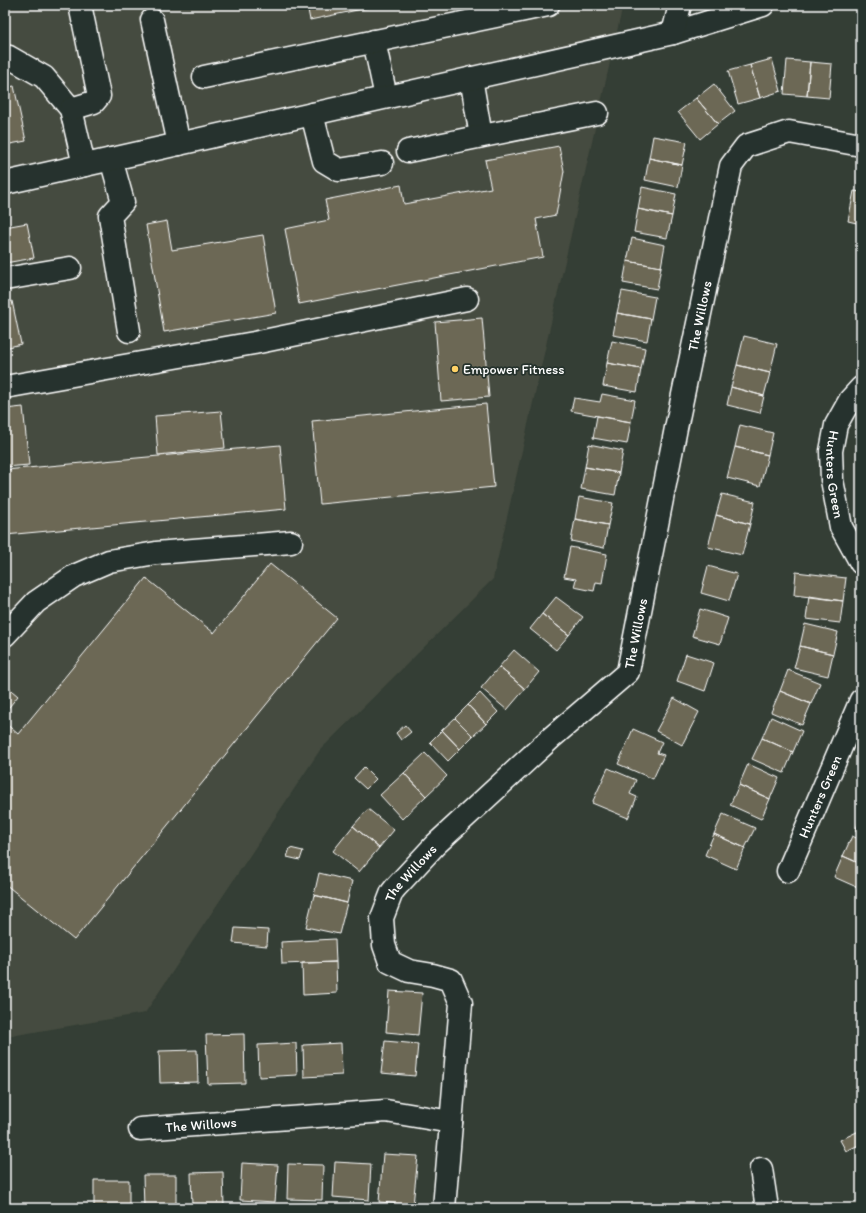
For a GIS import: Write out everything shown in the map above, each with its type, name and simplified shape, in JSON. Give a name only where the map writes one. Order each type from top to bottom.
[{"type":"street","points":[[72,109],[94,102],[99,96],[80,5]]},
{"type":"street","points":[[204,77],[548,5]]},
{"type":"street","points":[[673,33],[680,5]]},
{"type":"street","points":[[5,183],[673,33],[763,5]]},
{"type":"street","points":[[152,20],[179,144]]},
{"type":"street","points":[[374,41],[386,98]]},
{"type":"street","points":[[5,56],[9,56],[44,78],[72,109],[84,165]]},
{"type":"street","points":[[471,78],[481,136]]},
{"type":"street","points":[[408,151],[597,113]]},
{"type":"street","points":[[312,114],[324,161],[339,170],[382,163]]},
{"type":"street","name":"The Willows","points":[[444,1208],[461,1003],[451,980],[409,971],[390,962],[384,945],[382,918],[392,892],[435,845],[551,738],[628,672],[676,428],[732,166],[746,146],[789,132],[861,145]]},
{"type":"street","points":[[111,159],[123,202],[110,216],[129,331]]},
{"type":"street","points":[[5,279],[70,268]]},
{"type":"street","points":[[5,387],[254,342],[467,299]]},
{"type":"street","name":"Hunters Green","points":[[861,388],[850,400],[836,425],[831,451],[832,480],[841,527],[861,563]]},
{"type":"street","points":[[5,635],[36,602],[74,576],[109,561],[156,553],[291,542]]},
{"type":"street","name":"Hunters Green","points":[[788,871],[861,700]]},
{"type":"street","name":"The Willows","points":[[140,1129],[386,1111],[451,1122]]},
{"type":"street","points":[[761,1169],[767,1208]]},
{"type":"shaded area","points":[[5,5],[623,5],[493,579],[320,750],[145,1013],[5,1037]]},
{"type":"building","points":[[307,5],[381,5],[310,20]]},
{"type":"building","points":[[772,59],[781,91],[760,98],[750,65]]},
{"type":"building","points":[[787,60],[810,62],[807,96],[784,94]]},
{"type":"building","points":[[810,62],[832,64],[829,98],[807,96]]},
{"type":"building","points":[[750,65],[760,98],[738,104],[728,71]]},
{"type":"building","points":[[714,84],[735,111],[718,124],[696,98]]},
{"type":"building","points":[[14,86],[26,141],[5,145],[5,88]]},
{"type":"building","points":[[696,98],[718,124],[700,139],[678,112]]},
{"type":"building","points":[[653,136],[687,142],[682,165],[649,158]]},
{"type":"building","points":[[559,146],[564,171],[556,215],[536,219],[543,257],[299,304],[285,229],[329,220],[325,200],[401,185],[404,204],[491,188],[485,160]]},
{"type":"building","points":[[649,158],[682,165],[678,187],[645,180]]},
{"type":"building","points":[[642,187],[676,194],[672,216],[638,209]]},
{"type":"building","points":[[854,191],[861,192],[861,224],[848,221]]},
{"type":"building","points":[[638,209],[672,216],[667,238],[634,232]]},
{"type":"building","points":[[167,221],[172,250],[263,235],[276,313],[164,332],[146,225]]},
{"type":"building","points":[[27,223],[34,258],[5,263],[5,227]]},
{"type":"building","points":[[632,238],[665,245],[661,267],[627,261]]},
{"type":"building","points":[[627,261],[661,267],[657,289],[623,283]]},
{"type":"building","points":[[622,291],[655,297],[651,319],[617,313]]},
{"type":"building","points":[[12,301],[21,344],[5,348],[5,303]]},
{"type":"building","points":[[617,313],[651,319],[647,341],[613,335]]},
{"type":"building","points":[[482,318],[489,397],[441,401],[435,322]]},
{"type":"building","points":[[744,336],[777,344],[770,373],[737,365]]},
{"type":"building","points":[[612,341],[645,348],[641,369],[607,363]]},
{"type":"building","points":[[607,363],[641,369],[637,392],[603,386]]},
{"type":"building","points":[[737,365],[770,373],[764,396],[731,387]]},
{"type":"building","points":[[731,387],[764,396],[760,413],[727,405]]},
{"type":"building","points":[[602,394],[635,400],[631,422],[571,411],[574,398],[600,402]]},
{"type":"building","points":[[486,404],[494,487],[320,504],[312,421]]},
{"type":"building","points":[[23,407],[29,465],[5,467],[5,409]]},
{"type":"building","points":[[221,411],[225,448],[158,455],[155,416]]},
{"type":"building","points":[[597,416],[631,422],[627,444],[593,438]]},
{"type":"building","points":[[740,425],[773,433],[768,455],[735,447]]},
{"type":"building","points":[[589,444],[623,451],[619,473],[585,467]]},
{"type":"building","points":[[280,445],[286,509],[5,535],[5,470]]},
{"type":"building","points":[[735,447],[768,455],[760,486],[727,478]]},
{"type":"building","points":[[585,467],[619,473],[615,495],[581,489]]},
{"type":"building","points":[[722,494],[755,502],[750,524],[716,515]]},
{"type":"building","points":[[579,497],[613,503],[608,525],[575,519]]},
{"type":"building","points":[[716,515],[750,524],[742,555],[708,547]]},
{"type":"building","points":[[575,519],[608,525],[604,548],[571,541]]},
{"type":"building","points":[[570,547],[607,554],[602,583],[596,582],[594,591],[574,587],[576,579],[564,577]]},
{"type":"building","points":[[270,564],[337,618],[74,940],[5,884],[5,747],[7,745],[5,744],[5,723],[18,734],[146,578],[214,633]]},
{"type":"building","points":[[708,566],[737,574],[729,601],[701,593]]},
{"type":"building","points":[[796,572],[846,578],[843,601],[794,595]]},
{"type":"building","points":[[809,596],[843,601],[840,623],[806,619]]},
{"type":"building","points":[[556,597],[583,617],[569,635],[542,614]]},
{"type":"building","points":[[700,609],[728,618],[720,644],[692,636]]},
{"type":"building","points":[[542,614],[569,635],[556,650],[530,629]]},
{"type":"building","points":[[805,624],[838,632],[833,654],[800,646]]},
{"type":"building","points":[[800,646],[833,654],[828,676],[794,668]]},
{"type":"building","points":[[514,650],[539,672],[525,689],[499,667]]},
{"type":"building","points":[[686,654],[714,663],[705,691],[677,681]]},
{"type":"building","points":[[499,667],[525,689],[507,710],[481,688]]},
{"type":"building","points":[[788,670],[820,683],[811,704],[780,691]]},
{"type":"building","points":[[5,685],[18,696],[5,712]]},
{"type":"building","points":[[780,691],[811,704],[802,725],[771,712]]},
{"type":"building","points":[[480,693],[498,712],[486,724],[468,705]]},
{"type":"building","points":[[674,698],[699,712],[682,745],[656,731]]},
{"type":"building","points":[[468,705],[486,724],[473,736],[455,718]]},
{"type":"building","points":[[771,717],[802,731],[793,752],[762,738]]},
{"type":"building","points":[[455,718],[473,736],[460,749],[442,730]]},
{"type":"building","points":[[405,725],[411,732],[401,740],[396,733]]},
{"type":"building","points":[[633,729],[662,742],[657,753],[664,755],[653,779],[618,764]]},
{"type":"building","points":[[442,730],[460,749],[448,761],[430,742]]},
{"type":"building","points":[[762,738],[793,752],[784,773],[752,759]]},
{"type":"building","points":[[425,753],[447,776],[426,796],[404,773]]},
{"type":"building","points":[[748,764],[779,778],[770,799],[739,785]]},
{"type":"building","points":[[364,767],[376,779],[366,789],[354,778]]},
{"type":"building","points":[[608,768],[636,780],[630,794],[637,797],[628,818],[592,803]]},
{"type":"building","points":[[404,773],[426,796],[402,819],[380,795]]},
{"type":"building","points":[[739,785],[770,799],[761,819],[730,805]]},
{"type":"building","points":[[368,809],[394,830],[379,848],[353,826]]},
{"type":"building","points":[[723,814],[755,828],[745,848],[714,834]]},
{"type":"building","points":[[861,817],[861,834],[855,831]]},
{"type":"building","points":[[353,826],[379,848],[359,872],[333,851]]},
{"type":"building","points":[[714,834],[745,848],[736,869],[705,855]]},
{"type":"building","points":[[852,836],[861,840],[861,864],[843,856]]},
{"type":"building","points":[[290,848],[303,851],[300,860],[287,857]]},
{"type":"building","points":[[843,856],[861,864],[861,889],[834,877]]},
{"type":"building","points":[[319,873],[352,881],[347,903],[314,895]]},
{"type":"building","points":[[314,895],[347,903],[339,934],[306,927]]},
{"type":"building","points":[[235,928],[268,930],[267,946],[233,943]]},
{"type":"building","points":[[335,939],[336,962],[282,964],[281,942]]},
{"type":"building","points":[[336,962],[337,993],[303,995],[302,963]]},
{"type":"building","points":[[389,991],[422,993],[418,1035],[386,1032]]},
{"type":"building","points":[[244,1034],[245,1083],[208,1084],[206,1035]]},
{"type":"building","points":[[385,1041],[418,1044],[415,1076],[381,1073]]},
{"type":"building","points":[[296,1043],[297,1075],[259,1077],[258,1045]]},
{"type":"building","points":[[341,1043],[342,1075],[304,1077],[303,1045]]},
{"type":"building","points":[[197,1050],[198,1082],[160,1083],[159,1051]]},
{"type":"building","points":[[861,1130],[861,1144],[846,1151],[840,1140]]},
{"type":"building","points":[[383,1154],[418,1156],[413,1205],[379,1202]]},
{"type":"building","points":[[335,1162],[371,1164],[369,1200],[333,1197]]},
{"type":"building","points":[[242,1163],[278,1165],[275,1202],[240,1200]]},
{"type":"building","points":[[288,1164],[323,1165],[322,1200],[287,1199]]},
{"type":"building","points":[[223,1172],[224,1207],[192,1208],[191,1173]]},
{"type":"building","points":[[143,1175],[176,1175],[176,1208],[144,1208]]},
{"type":"building","points":[[94,1180],[129,1180],[129,1208],[94,1208]]},
{"type":"place","name":"Empower Fitness","points":[[455,369]]}]
